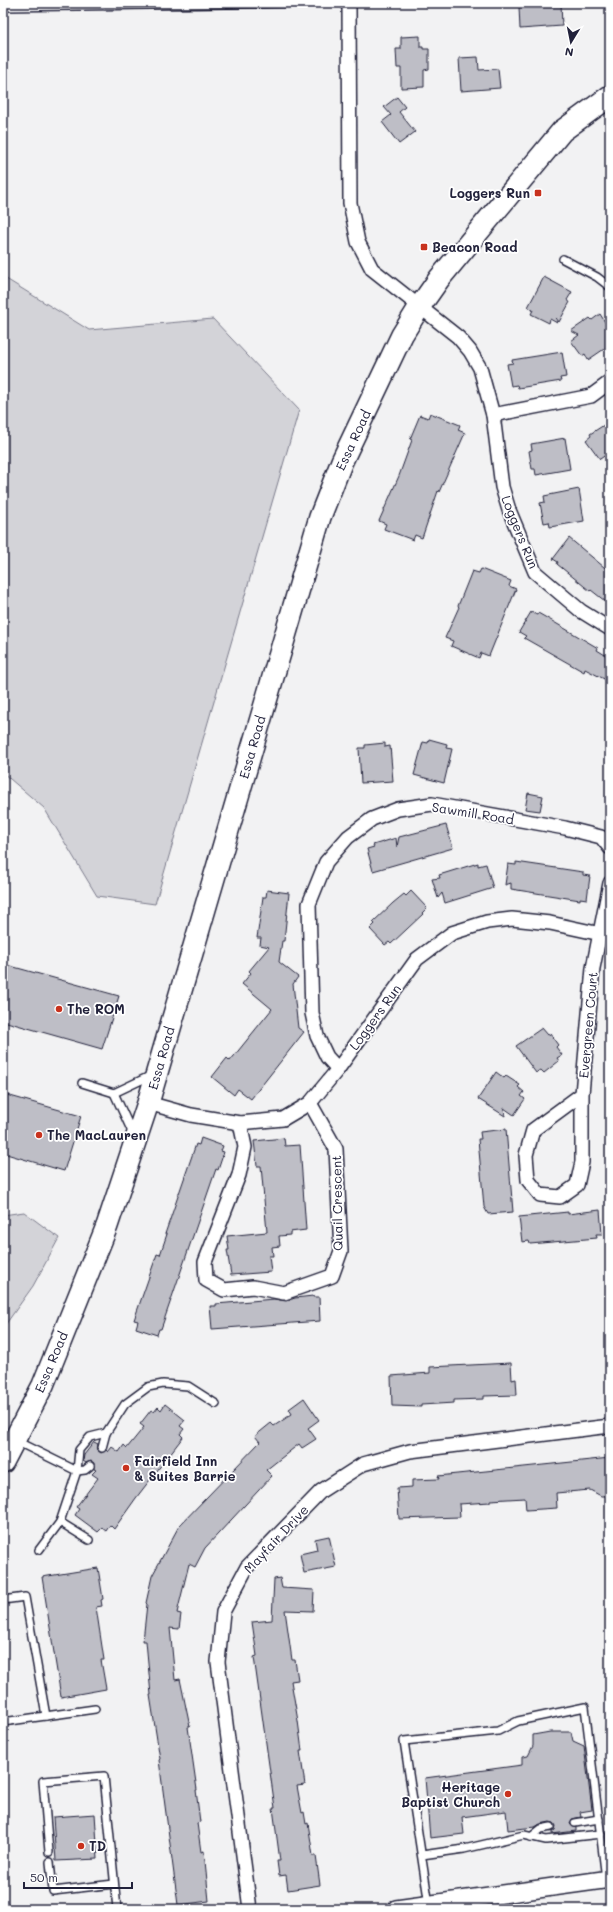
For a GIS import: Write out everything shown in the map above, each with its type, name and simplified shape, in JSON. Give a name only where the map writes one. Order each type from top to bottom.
[{"type":"main road","name":"Essa Road","points":[[3,1462],[43,1385],[107,1226],[148,1103],[320,517],[342,461],[402,335],[420,306],[440,279],[562,131],[610,96]]},
{"type":"street","points":[[348,3],[350,203],[358,242],[372,268],[420,306]]},
{"type":"street","name":"Loggers Run","points":[[420,306],[458,336],[470,351],[480,368],[493,415],[502,487],[508,510],[535,572],[580,612],[610,629]]},
{"type":"street","points":[[493,415],[591,396],[610,382]]},
{"type":"street","name":"Sawmill Road","points":[[338,1069],[327,1057],[317,1036],[312,1013],[310,904],[326,862],[348,836],[372,819],[398,809],[432,804],[565,828],[601,838],[610,848]]},
{"type":"street","points":[[605,935],[610,882]]},
{"type":"street","name":"Loggers Run","points":[[148,1103],[191,1115],[240,1123],[283,1119],[310,1103],[338,1069],[417,959],[452,933],[487,922],[512,919],[550,923],[605,935]]},
{"type":"street","name":"Evergreen Court","points":[[582,1094],[533,1130],[526,1155],[528,1180],[540,1195],[560,1197],[577,1185],[582,1162],[582,1094],[593,968],[605,935]]},
{"type":"street","name":"Quail Crescent","points":[[240,1123],[245,1147],[239,1175],[205,1262],[206,1280],[224,1290],[253,1287],[284,1293],[332,1276],[341,1251],[336,1150],[310,1103]]},
{"type":"street","name":"Mayfair Drive","points":[[250,1909],[218,1662],[223,1612],[247,1566],[321,1491],[363,1464],[410,1451],[610,1426]]},
{"type":"street","points":[[396,1909],[429,1905],[467,1905],[608,1879]]},
{"type":"lane","points":[[3,7],[88,4],[300,3]]},
{"type":"lane","points":[[563,259],[597,277],[610,287]]},
{"type":"lane","points":[[82,1083],[114,1093],[157,1073]]},
{"type":"lane","points":[[114,1093],[136,1139]]},
{"type":"lane","points":[[102,1448],[106,1433],[125,1404],[148,1387],[163,1384],[188,1386],[216,1404]]},
{"type":"lane","points":[[39,1550],[60,1522],[77,1471],[79,1450],[90,1437],[106,1433]]},
{"type":"lane","points":[[14,1440],[77,1471],[85,1470],[90,1466]]},
{"type":"lane","points":[[60,1522],[89,1540]]},
{"type":"lane","points":[[3,1600],[25,1597],[46,1716]]},
{"type":"lane","points":[[429,1905],[404,1740],[498,1731],[518,1721],[585,1707],[608,1879]]},
{"type":"lane","points":[[3,1722],[95,1709]]},
{"type":"lane","points":[[49,1852],[43,1781],[104,1776],[117,1909]]},
{"type":"lane","points":[[575,1823],[599,1819]]},
{"type":"lane","points":[[531,1837],[541,1829],[551,1827]]},
{"type":"lane","points":[[422,1855],[464,1849],[524,1835],[546,1840],[601,1834]]},
{"type":"lane","points":[[50,1862],[53,1891],[114,1884]]},
{"type":"shaded area","points":[[3,277],[89,330],[213,319],[299,410],[155,904],[97,896],[44,808],[3,773]]},
{"type":"shaded area","points":[[24,1212],[59,1238],[33,1286],[3,1328],[3,1215]]},
{"type":"building","points":[[539,3],[561,3],[562,26],[520,29],[519,7],[540,6]]},
{"type":"building","points":[[420,36],[420,47],[423,47],[423,49],[429,49],[429,69],[424,70],[424,87],[401,88],[401,68],[397,68],[396,49],[401,49],[401,37]]},
{"type":"building","points":[[478,57],[479,70],[498,69],[500,88],[461,91],[459,58]]},
{"type":"building","points":[[397,97],[405,107],[399,112],[415,132],[399,144],[382,122],[391,115],[384,107]]},
{"type":"building","points":[[544,277],[572,292],[567,300],[570,302],[559,322],[556,318],[557,323],[550,319],[549,323],[531,314],[533,310],[528,307]]},
{"type":"building","points":[[600,314],[610,330],[610,345],[588,360],[585,354],[582,356],[571,341],[579,335],[571,331],[590,318],[592,320]]},
{"type":"building","points":[[562,352],[566,377],[560,378],[561,381],[518,388],[517,385],[511,386],[507,364],[513,363],[512,360]]},
{"type":"building","points":[[430,413],[460,425],[458,430],[465,433],[439,492],[438,491],[422,538],[415,535],[413,540],[384,529],[386,524],[379,521],[399,476],[412,440],[410,439],[420,415],[428,418]]},
{"type":"building","points":[[610,423],[610,452],[600,459],[586,440],[591,436],[590,434]]},
{"type":"building","points":[[565,438],[570,469],[536,475],[535,469],[532,469],[529,451],[532,450],[531,444]]},
{"type":"building","points":[[579,489],[584,521],[550,527],[549,522],[544,523],[540,503],[545,502],[544,496]]},
{"type":"building","points":[[569,538],[610,572],[610,605],[591,590],[590,591],[553,559]]},
{"type":"building","points":[[481,569],[511,581],[509,586],[516,589],[489,656],[481,653],[479,658],[451,646],[453,641],[445,638],[459,607],[458,606],[472,571],[479,573]]},
{"type":"building","points":[[531,612],[537,615],[538,613],[552,621],[598,648],[597,650],[610,658],[610,682],[585,669],[584,672],[524,638],[526,636],[519,632]]},
{"type":"building","points":[[429,739],[447,744],[446,748],[452,749],[444,783],[414,775],[423,742],[428,743]]},
{"type":"building","points":[[385,743],[385,747],[390,746],[393,781],[361,783],[359,748],[365,748],[365,745]]},
{"type":"building","points":[[528,793],[543,796],[540,811],[525,809]]},
{"type":"building","points":[[446,825],[453,848],[373,871],[367,849],[374,847],[373,845],[396,838],[397,847],[399,837]]},
{"type":"building","points":[[516,862],[583,872],[583,875],[590,876],[587,899],[580,898],[580,900],[511,889],[511,883],[505,885],[508,864],[516,865]]},
{"type":"building","points":[[478,863],[478,866],[486,864],[493,888],[445,903],[442,893],[438,898],[432,879],[440,878],[439,875]]},
{"type":"building","points":[[267,890],[289,893],[284,941],[282,941],[279,962],[298,977],[293,984],[298,1028],[304,1032],[251,1099],[238,1089],[234,1095],[212,1077],[227,1058],[230,1061],[272,1009],[242,984],[251,973],[249,971],[269,947],[260,945],[261,938],[257,938],[263,897],[266,897]]},
{"type":"building","points":[[411,891],[427,908],[422,913],[423,914],[391,944],[389,942],[385,945],[370,929],[375,924],[373,922],[404,894],[406,896]]},
{"type":"building","name":"The ROM","points":[[3,964],[119,996],[102,1049],[3,1021]]},
{"type":"building","points":[[542,1028],[548,1035],[550,1034],[558,1045],[556,1047],[562,1055],[557,1058],[559,1061],[544,1073],[541,1070],[536,1073],[516,1046]]},
{"type":"building","points":[[496,1072],[504,1078],[506,1076],[520,1085],[518,1087],[524,1092],[521,1096],[525,1099],[514,1115],[504,1108],[505,1116],[478,1099]]},
{"type":"building","name":"The MacLauren","points":[[3,1094],[81,1116],[64,1171],[3,1153]]},
{"type":"building","points":[[506,1129],[513,1212],[488,1214],[484,1207],[478,1139],[481,1139],[480,1132]]},
{"type":"building","points":[[201,1138],[223,1146],[221,1151],[224,1152],[218,1170],[216,1169],[161,1329],[159,1329],[157,1335],[136,1328],[138,1321],[134,1320],[157,1254],[160,1255],[167,1234],[165,1234],[196,1144],[199,1145]]},
{"type":"building","points":[[284,1138],[285,1146],[300,1145],[306,1230],[290,1232],[290,1235],[279,1236],[280,1246],[272,1247],[273,1256],[269,1256],[271,1272],[231,1275],[227,1250],[229,1250],[227,1236],[267,1232],[261,1166],[257,1166],[254,1141]]},
{"type":"building","points":[[600,1210],[602,1234],[596,1234],[597,1238],[530,1244],[529,1241],[522,1242],[519,1217],[568,1212],[568,1214]]},
{"type":"building","points":[[313,1296],[319,1297],[320,1321],[212,1329],[210,1306],[216,1306],[216,1304],[274,1299],[286,1301],[295,1298]]},
{"type":"building","points":[[511,1363],[512,1380],[516,1379],[517,1395],[484,1396],[484,1399],[454,1400],[454,1403],[421,1405],[421,1407],[392,1406],[391,1376],[430,1373],[430,1367]]},
{"type":"building","points":[[304,1398],[319,1420],[308,1428],[316,1439],[302,1448],[299,1444],[266,1470],[272,1476],[205,1548],[195,1567],[189,1564],[177,1613],[181,1614],[179,1629],[170,1628],[175,1680],[180,1679],[190,1727],[188,1727],[200,1822],[197,1823],[201,1852],[204,1851],[209,1901],[178,1905],[160,1759],[150,1695],[146,1641],[143,1641],[146,1603],[152,1576],[179,1526],[260,1442],[255,1436],[271,1423],[274,1426],[292,1414],[289,1409]]},
{"type":"building","name":"Fairfield Inn & Suites Barrie","points":[[165,1404],[185,1420],[180,1426],[184,1429],[180,1434],[183,1437],[114,1529],[110,1525],[106,1531],[102,1528],[98,1532],[75,1515],[79,1509],[76,1507],[98,1478],[92,1474],[96,1470],[94,1469],[94,1463],[91,1461],[86,1463],[83,1461],[84,1455],[94,1442],[98,1444],[97,1450],[101,1453],[106,1450],[108,1452],[112,1447],[119,1452],[124,1445],[127,1448],[144,1427],[140,1424],[151,1410],[154,1412],[158,1407],[161,1410]]},
{"type":"building","points":[[610,1458],[610,1491],[607,1496],[601,1496],[590,1490],[556,1493],[557,1508],[526,1510],[525,1498],[490,1500],[490,1502],[459,1504],[460,1517],[399,1519],[397,1488],[412,1487],[412,1480],[439,1479],[438,1476]]},
{"type":"building","points":[[329,1536],[336,1567],[304,1573],[300,1554],[317,1550],[315,1539]]},
{"type":"building","points":[[98,1568],[103,1599],[101,1600],[102,1606],[96,1607],[104,1660],[101,1660],[106,1689],[61,1697],[42,1577]]},
{"type":"building","points":[[280,1578],[282,1588],[314,1590],[313,1611],[285,1610],[292,1660],[295,1660],[298,1680],[291,1681],[298,1721],[302,1751],[300,1751],[305,1785],[297,1786],[302,1813],[304,1812],[306,1824],[308,1823],[313,1856],[316,1856],[320,1885],[288,1890],[286,1875],[279,1876],[277,1861],[280,1861],[273,1808],[275,1808],[254,1657],[257,1656],[252,1622],[272,1620],[274,1579]]},
{"type":"building","name":"Heritage Baptist Church","points":[[550,1732],[571,1732],[573,1741],[584,1746],[592,1810],[580,1812],[581,1817],[572,1819],[570,1824],[576,1828],[576,1831],[552,1834],[556,1826],[554,1823],[550,1822],[540,1824],[535,1827],[508,1830],[506,1811],[462,1817],[464,1834],[430,1838],[425,1778],[522,1765],[522,1757],[528,1756],[533,1746],[533,1735]]},
{"type":"building","points":[[95,1814],[98,1859],[56,1861],[53,1817]]},
{"type":"place","name":"Loggers Run","points":[[538,193]]},
{"type":"place","name":"Beacon Road","points":[[424,247]]},
{"type":"place","name":"The ROM","points":[[59,1009]]},
{"type":"place","name":"The MacLauren","points":[[39,1135]]},
{"type":"place","name":"Fairfield Inn & Suites Barrie","points":[[126,1468]]},
{"type":"place","name":"Heritage Baptist Church","points":[[508,1794]]},
{"type":"place","name":"TD","points":[[81,1846]]}]
